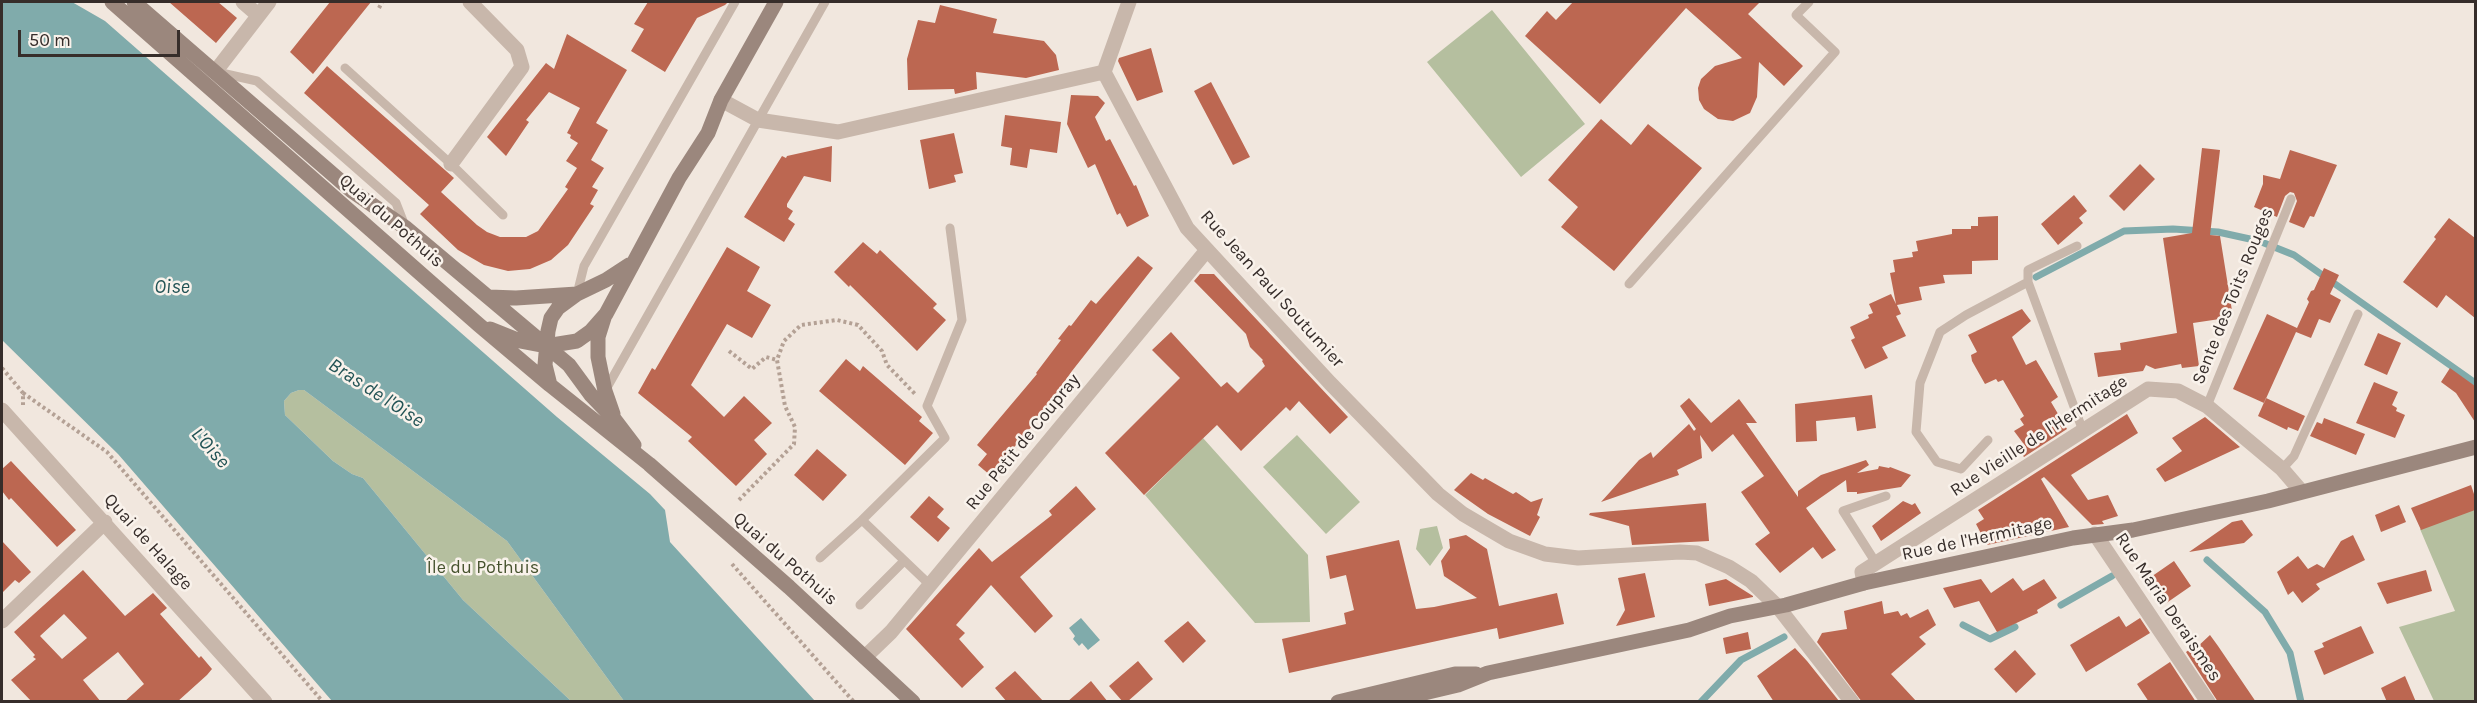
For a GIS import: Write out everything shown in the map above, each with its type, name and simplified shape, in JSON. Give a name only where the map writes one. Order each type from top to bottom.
[{"type":"main road","name":"Quai du Pothuis","points":[[112,2],[479,325],[649,464],[789,587],[913,702]]},
{"type":"main road","name":"Quai du Pothuis","points":[[134,2],[352,190],[406,228],[569,365],[649,464]]},
{"type":"main road","points":[[479,325],[520,341],[546,346],[577,341],[591,331],[606,314],[631,263],[679,178],[708,133],[721,100],[776,2]]},
{"type":"main road","points":[[550,385],[545,365],[551,318],[558,308],[578,294],[606,280],[631,263]]},
{"type":"main road","points":[[489,297],[516,298],[578,294]]},
{"type":"main road","name":"Quai du Pothuis","points":[[606,314],[598,337],[598,357],[605,392],[615,420]]},
{"type":"main road","name":"Rue de l'Hermitage","points":[[1386,702],[1458,685],[1488,673],[1689,630],[1730,616],[1778,607],[1864,584],[2095,534],[2133,530],[2268,501],[2475,447]]},
{"type":"main road","name":"Rue de l'Hermitage","points":[[1338,702],[1455,674],[1488,673]]},
{"type":"main road","name":"Quai du Pothuis","points":[[894,685],[907,702]]},
{"type":"street","points":[[243,2],[258,15]]},
{"type":"street","points":[[215,72],[269,2]]},
{"type":"street","points":[[451,164],[522,67],[517,50],[470,2]]},
{"type":"street","points":[[721,100],[758,120],[838,132],[1104,72],[1129,2]]},
{"type":"street","name":"Rue Jean Paul Soutumier","points":[[1104,72],[1187,228],[1330,383],[1438,494],[1463,514],[1509,540],[1545,554],[1578,558],[1697,553],[1730,567],[1750,581],[1778,607],[1852,702]]},
{"type":"street","name":"Rue Petit de Coupray","points":[[865,657],[891,632],[1208,250]]},
{"type":"street","name":"Rue Vieille de l'Hermitage","points":[[1864,584],[1862,573],[1876,563],[2148,389],[2178,391],[2207,406],[2282,469],[2301,491]]},
{"type":"street","name":"Quai de Halage","points":[[2,410],[265,702]]},
{"type":"street","points":[[2,621],[105,522]]},
{"type":"street","name":"Rue Maria Deraismes","points":[[2095,534],[2208,702]]},
{"type":"lane","points":[[578,294],[584,266],[735,2]]},
{"type":"lane","points":[[605,392],[825,2]]},
{"type":"lane","points":[[1629,284],[1835,52],[1796,15],[1809,2]]},
{"type":"lane","points":[[345,68],[451,164],[503,216]]},
{"type":"lane","points":[[215,72],[257,81],[396,203],[406,228]]},
{"type":"lane","name":"Sente des Toits Rouges","points":[[2207,406],[2291,199]]},
{"type":"lane","points":[[820,558],[945,438],[927,406],[962,320],[950,228]]},
{"type":"lane","points":[[2077,246],[2028,270],[2028,282],[2083,431]]},
{"type":"lane","points":[[1988,440],[1960,469],[1938,462],[1916,432],[1920,384],[1940,332],[1966,315],[2028,282]]},
{"type":"lane","points":[[2282,469],[2294,456],[2358,314]]},
{"type":"lane","points":[[1876,563],[1843,511],[1886,496]]},
{"type":"lane","points":[[862,520],[930,585]]},
{"type":"lane","points":[[860,605],[904,561]]},
{"type":"path","points":[[379,8],[382,2]]},
{"type":"path","points":[[739,500],[794,444],[795,427],[785,406],[777,360],[784,341],[801,325],[837,320],[858,326],[882,351],[887,365],[927,406]]},
{"type":"path","points":[[729,351],[752,369],[766,357],[777,360]]},
{"type":"path","points":[[2,368],[23,393],[107,452],[323,702]]},
{"type":"path","points":[[23,393],[23,405]]},
{"type":"path","points":[[724,532],[727,557],[854,702]]},
{"type":"green space","points":[[1492,10],[1585,124],[1521,177],[1427,62]]},
{"type":"green space","name":"Île du Pothuis","points":[[304,390],[507,541],[624,701],[571,701],[463,600],[363,478],[352,474],[333,461],[285,415],[284,401],[291,393]]},
{"type":"green space","points":[[1297,435],[1360,502],[1326,534],[1263,467]]},
{"type":"green space","points":[[1203,438],[1308,555],[1310,622],[1255,623],[1145,495]]},
{"type":"green space","points":[[2475,509],[2475,701],[2434,701],[2399,627],[2455,611],[2420,529]]},
{"type":"green space","points":[[1437,526],[1443,548],[1430,566],[1416,549],[1420,529]]},
{"type":"water","name":"Oise","points":[[2,2],[72,2],[105,21],[557,417],[650,494],[665,510],[670,542],[815,701],[624,701],[507,541],[304,390],[299,390],[291,393],[284,401],[285,415],[333,461],[352,474],[363,478],[463,600],[571,701],[332,701],[118,454],[2,340]]},
{"type":"water","points":[[1081,618],[1100,640],[1088,650],[1082,643],[1079,646],[1073,639],[1075,636],[1069,628]]},
{"type":"building","points":[[169,2],[218,2],[237,18],[216,43]]},
{"type":"building","points":[[330,2],[371,2],[313,74],[290,52]]},
{"type":"building","points":[[648,2],[728,2],[697,18],[665,72],[631,51],[644,29],[634,24]]},
{"type":"building","points":[[1573,2],[1760,2],[1748,14],[1803,66],[1784,86],[1759,62],[1757,97],[1750,113],[1733,121],[1718,119],[1704,109],[1699,100],[1698,88],[1701,79],[1715,66],[1742,58],[1686,8],[1600,104],[1525,36],[1547,11],[1556,20]]},
{"type":"building","points":[[940,5],[997,19],[993,33],[1044,41],[1056,55],[1059,70],[1026,78],[976,72],[977,89],[955,94],[954,89],[908,90],[907,59],[918,20],[935,23]]},
{"type":"building","points":[[567,34],[627,70],[596,123],[608,130],[591,160],[604,168],[592,187],[598,190],[590,204],[594,206],[568,245],[551,260],[530,269],[508,271],[484,265],[458,250],[420,214],[429,205],[304,93],[327,66],[454,178],[441,192],[477,225],[500,237],[526,237],[538,231],[568,189],[565,187],[577,168],[566,161],[578,143],[567,133],[580,108],[549,92],[526,120],[529,122],[506,156],[487,137],[546,63],[554,69]]},
{"type":"building","points":[[1151,48],[1163,92],[1137,101],[1118,61],[1119,58]]},
{"type":"building","points":[[1211,82],[1250,157],[1233,165],[1194,91]]},
{"type":"building","points":[[1071,95],[1098,96],[1105,103],[1095,117],[1106,141],[1110,139],[1134,186],[1136,185],[1149,216],[1127,227],[1120,213],[1117,215],[1095,164],[1088,168],[1067,124]]},
{"type":"building","points":[[1005,115],[1061,122],[1057,153],[1030,149],[1027,168],[1010,165],[1012,148],[1001,146]]},
{"type":"building","points":[[1601,119],[1631,145],[1648,124],[1702,168],[1614,271],[1561,227],[1578,207],[1548,180]]},
{"type":"building","points":[[954,133],[963,173],[954,175],[956,182],[929,189],[920,140]]},
{"type":"building","points":[[832,146],[831,182],[804,176],[787,204],[787,207],[793,211],[788,219],[795,224],[784,242],[744,217],[782,156],[786,158]]},
{"type":"building","points":[[2202,148],[2220,150],[2210,235],[2220,236],[2233,317],[2193,323],[2199,366],[2182,368],[2181,364],[2155,369],[2146,365],[2143,371],[2098,377],[2094,353],[2121,350],[2120,343],[2177,333],[2163,238],[2192,233]]},
{"type":"building","points":[[2290,150],[2337,165],[2314,217],[2310,216],[2304,228],[2289,222],[2297,201],[2294,193],[2290,192],[2285,196],[2277,217],[2254,207],[2263,184],[2263,175],[2280,179]]},
{"type":"building","points":[[2140,164],[2155,179],[2124,211],[2109,196]]},
{"type":"building","points":[[2074,195],[2087,211],[2079,218],[2083,223],[2058,245],[2041,224]]},
{"type":"building","points":[[1998,216],[1998,260],[1972,261],[1972,274],[1943,275],[1945,283],[1919,287],[1922,300],[1897,305],[1901,314],[1896,316],[1906,336],[1882,347],[1888,358],[1865,369],[1851,340],[1855,338],[1850,327],[1869,318],[1868,315],[1873,313],[1869,304],[1891,294],[1896,304],[1890,273],[1895,272],[1893,260],[1913,257],[1912,252],[1918,251],[1916,241],[1952,234],[1952,229],[1971,229],[1971,226],[1978,226],[1978,217]]},
{"type":"building","points":[[2449,218],[2475,238],[2475,318],[2446,295],[2437,308],[2403,282]]},
{"type":"building","points":[[863,242],[877,254],[880,250],[937,304],[933,308],[946,320],[917,351],[834,272]]},
{"type":"building","points":[[727,247],[760,267],[747,291],[771,305],[752,338],[727,324],[691,385],[724,417],[744,396],[772,423],[754,440],[767,454],[736,486],[688,441],[692,437],[638,393],[652,368],[655,370]]},
{"type":"building","points":[[1138,256],[1153,268],[1072,371],[1034,424],[990,475],[978,465],[987,454],[977,445],[1037,374],[1069,325],[1071,326],[1091,300],[1096,304]]},
{"type":"building","points":[[2324,268],[2339,275],[2330,294],[2341,300],[2330,323],[2319,319],[2311,338],[2296,332],[2264,403],[2233,389],[2267,314],[2297,328],[2309,302],[2307,299],[2314,290]]},
{"type":"building","points":[[1200,274],[1214,274],[1348,417],[1330,434],[1299,401],[1290,411],[1286,407],[1241,451],[1217,425],[1144,495],[1105,453],[1180,378],[1152,350],[1171,332],[1221,387],[1227,382],[1238,393],[1265,366],[1263,360],[1250,347],[1246,334],[1194,281]]},
{"type":"building","points":[[2022,309],[2031,321],[2012,337],[2026,365],[2036,360],[2058,397],[2051,402],[2067,429],[2024,457],[2020,452],[2026,447],[2014,431],[2024,425],[2020,419],[2024,416],[2003,380],[1998,382],[1996,379],[1985,384],[1972,361],[1971,355],[1977,352],[1968,335]]},
{"type":"building","points":[[2378,333],[2401,343],[2387,375],[2364,365]]},
{"type":"building","points":[[846,359],[860,371],[863,366],[922,417],[919,421],[933,433],[905,465],[819,391]]},
{"type":"building","points":[[2450,368],[2475,386],[2475,422],[2456,393],[2441,382]]},
{"type":"building","points":[[2374,382],[2398,392],[2392,405],[2397,408],[2396,411],[2405,415],[2395,438],[2356,423]]},
{"type":"building","points":[[1872,395],[1876,428],[1857,431],[1855,417],[1816,421],[1817,441],[1796,442],[1795,404]]},
{"type":"building","points":[[1689,398],[1711,423],[1739,399],[1757,423],[1746,423],[1798,497],[1798,491],[1821,475],[1866,460],[1869,465],[1857,473],[1878,469],[1879,466],[1890,467],[1911,475],[1901,487],[1857,494],[1857,492],[1847,492],[1846,480],[1806,508],[1836,550],[1822,559],[1813,547],[1780,573],[1755,544],[1770,533],[1741,492],[1764,476],[1733,434],[1712,452],[1700,435],[1702,458],[1677,470],[1679,475],[1601,502],[1639,460],[1651,452],[1653,458],[1689,424],[1694,431],[1696,429],[1680,406]]},
{"type":"building","points":[[2266,398],[2305,416],[2298,431],[2288,427],[2287,430],[2258,416]]},
{"type":"building","points":[[2127,414],[2138,433],[2071,475],[2088,500],[2108,495],[2118,516],[2102,521],[2104,524],[2092,525],[2044,477],[2041,479],[2069,527],[1987,545],[1976,524],[1984,519],[1978,510]]},
{"type":"building","points":[[2205,417],[2240,447],[2165,482],[2156,469],[2182,451],[2172,438]]},
{"type":"building","points":[[2324,418],[2365,434],[2356,455],[2310,436],[2317,422],[2322,424]]},
{"type":"building","points":[[817,449],[847,475],[823,501],[794,475]]},
{"type":"building","points":[[11,461],[76,530],[57,547],[2,491],[2,469]]},
{"type":"building","points":[[1471,473],[1513,494],[1516,492],[1531,502],[1543,498],[1537,515],[1540,517],[1530,536],[1488,514],[1454,490]]},
{"type":"building","points":[[2471,485],[2475,497],[2475,510],[2421,530],[2411,508]]},
{"type":"building","points":[[1076,486],[1096,509],[1020,577],[1053,616],[1035,633],[991,585],[956,625],[965,633],[959,639],[984,667],[962,688],[906,629],[979,548],[992,562],[1052,515],[1049,511]]},
{"type":"building","points":[[929,496],[944,509],[937,517],[950,528],[938,542],[910,517]]},
{"type":"building","points":[[1903,501],[1912,505],[1915,503],[1921,513],[1881,541],[1872,526]]},
{"type":"building","points":[[1706,503],[1709,541],[1632,545],[1629,526],[1589,515],[1590,513]]},
{"type":"building","points":[[2399,505],[2406,522],[2381,532],[2375,515]]},
{"type":"building","points":[[2242,520],[2253,535],[2244,543],[2189,552],[2232,522]]},
{"type":"building","points":[[1466,535],[1487,549],[1499,606],[1557,593],[1564,624],[1499,639],[1497,628],[1289,673],[1282,639],[1346,624],[1344,613],[1354,610],[1346,575],[1330,579],[1326,556],[1399,540],[1416,609],[1434,607],[1477,598],[1444,576],[1441,561],[1450,548],[1449,539]]},
{"type":"building","points":[[2353,535],[2365,560],[2316,584],[2320,589],[2302,603],[2293,591],[2288,595],[2277,572],[2298,556],[2308,569],[2317,564],[2324,568],[2341,541]]},
{"type":"building","points":[[2,541],[31,572],[19,583],[15,580],[2,593]]},
{"type":"building","points":[[2174,561],[2191,586],[2165,604],[2148,579]]},
{"type":"building","points":[[83,570],[125,616],[153,593],[167,608],[160,614],[199,658],[201,656],[212,669],[177,702],[124,702],[144,684],[118,652],[83,680],[101,702],[32,702],[11,680],[36,659],[14,632]],"holes":[[[64,614],[87,638],[62,659],[40,636]]]},
{"type":"building","points":[[2426,570],[2432,591],[2387,604],[2377,583]]},
{"type":"building","points":[[1645,573],[1655,617],[1616,626],[1625,610],[1618,578]]},
{"type":"building","points":[[2013,578],[2023,591],[2044,579],[2057,598],[2037,610],[2038,613],[1997,632],[1979,601],[1954,608],[1943,588],[1981,579],[1991,593]]},
{"type":"building","points":[[1726,579],[1753,597],[1709,606],[1705,584]]},
{"type":"building","points":[[1882,601],[1884,614],[1898,611],[1901,616],[1907,613],[1910,618],[1928,609],[1936,625],[1919,637],[1926,644],[1891,674],[1917,702],[1862,702],[1817,642],[1822,633],[1847,629],[1844,611]]},
{"type":"building","points":[[2119,616],[2126,627],[2140,618],[2150,633],[2086,672],[2070,645]]},
{"type":"building","points":[[1188,621],[1206,641],[1183,663],[1164,641]]},
{"type":"building","points":[[2361,626],[2374,653],[2324,675],[2314,651],[2324,647],[2322,643]]},
{"type":"building","points":[[1748,632],[1751,649],[1726,654],[1723,638]]},
{"type":"building","points":[[2210,635],[2256,702],[2218,702],[2186,652],[2193,647],[2195,649]]},
{"type":"building","points":[[1795,648],[1839,701],[1774,702],[1757,676]]},
{"type":"building","points":[[2015,650],[2036,674],[2016,693],[1994,669]]},
{"type":"building","points":[[1138,661],[1153,679],[1127,702],[1123,702],[1109,686]]},
{"type":"building","points":[[2170,662],[2196,702],[2149,702],[2137,684]]},
{"type":"building","points":[[1015,671],[1044,702],[1007,702],[995,688]]},
{"type":"building","points":[[2405,676],[2416,702],[2387,702],[2381,688]]},
{"type":"building","points":[[1091,681],[1108,702],[1067,702]]},
{"type":"waterway","points":[[2036,277],[2124,231],[2173,229],[2218,232],[2259,241],[2294,255],[2474,382]]},
{"type":"waterway","points":[[2207,560],[2265,612],[2290,653],[2301,702]]},
{"type":"waterway","points":[[2061,605],[2112,576]]},
{"type":"waterway","points":[[1963,625],[1990,639],[2015,627]]},
{"type":"waterway","points":[[1701,702],[1741,660],[1784,637]]},
{"type":"water label","name":"Bras de l'Oise","points":[[376,393]]},
{"type":"water label","name":"L'Oise","points":[[210,448]]}]
